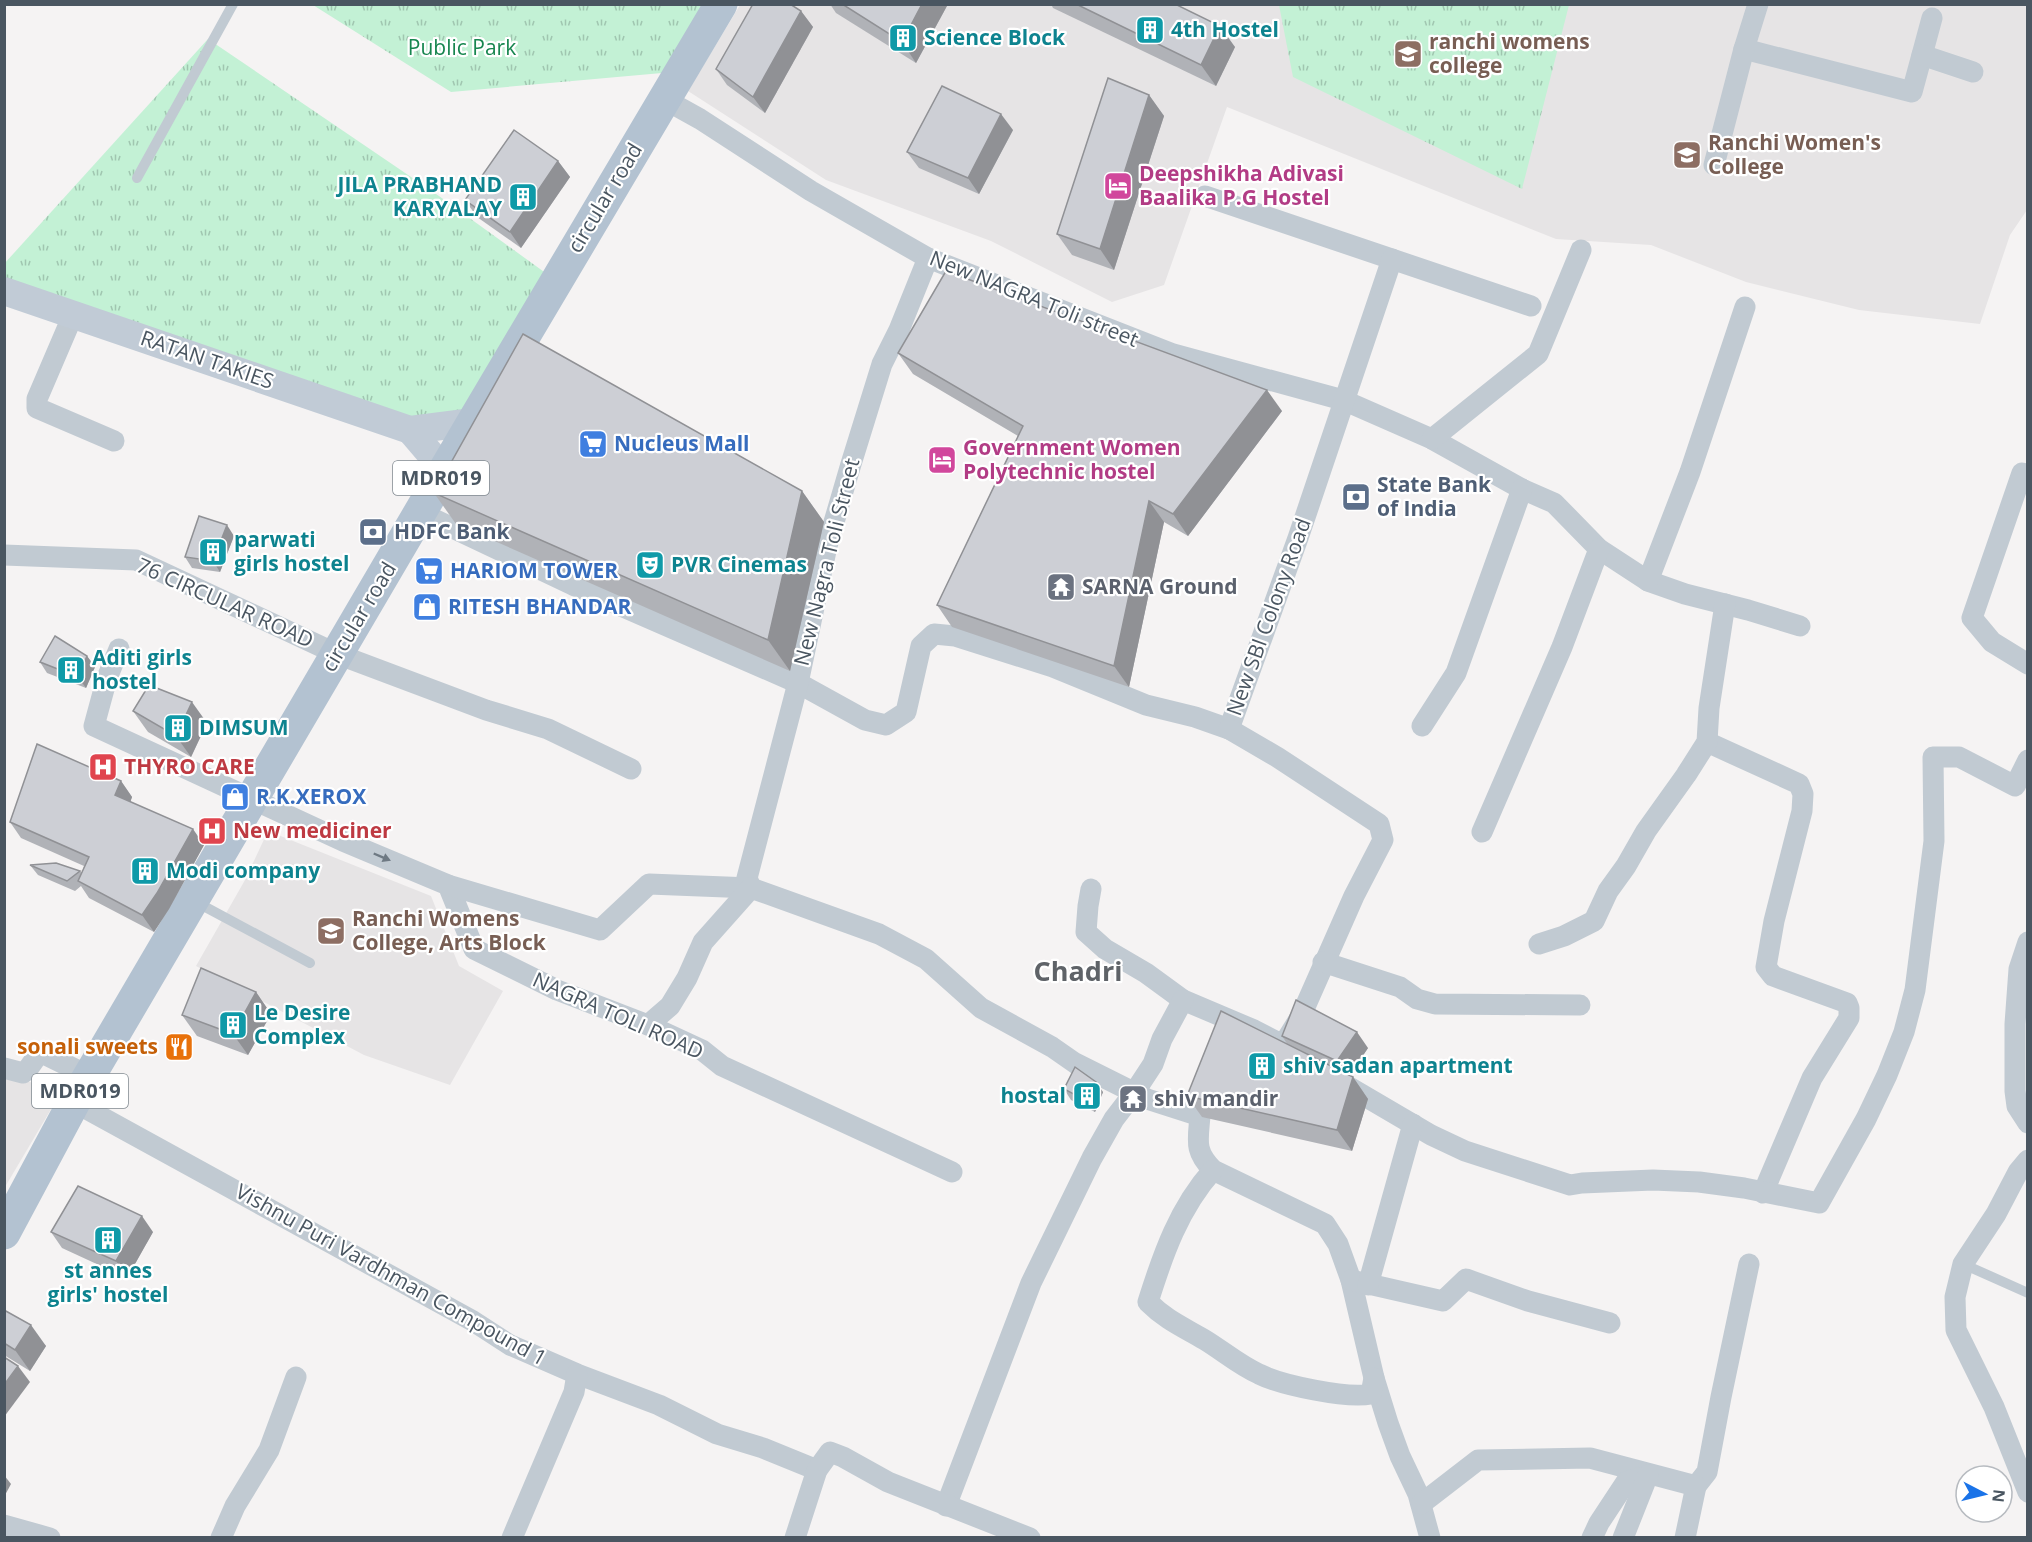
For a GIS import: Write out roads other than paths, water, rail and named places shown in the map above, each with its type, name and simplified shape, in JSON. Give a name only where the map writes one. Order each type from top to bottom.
[{"type":"main road","name":"circular road","points":[[4,1233],[82,1089],[721,4]]},
{"type":"street","points":[[1714,165],[1758,4]]},
{"type":"street","points":[[1744,49],[1912,92],[1932,18]]},
{"type":"street","points":[[1922,55],[1973,72]]},
{"type":"street","name":"New NAGRA Toli street","points":[[663,99],[700,119],[811,191],[928,258],[1173,354],[1343,400],[1432,439],[1522,489],[1554,503],[1599,549],[1648,581],[1685,594],[1800,626]]},
{"type":"street","points":[[1205,195],[1531,306]]},
{"type":"street","points":[[1432,439],[1538,354],[1581,250]]},
{"type":"street","name":"New Nagra Toli Street","points":[[421,513],[573,585],[798,683],[827,546],[858,442],[882,364],[899,330],[928,258]]},
{"type":"street","name":"New SBI Colony Road","points":[[798,683],[865,720],[886,725],[906,712],[921,646],[934,634],[955,636],[1053,668],[1146,705],[1195,717],[1229,729],[1298,538],[1392,259]]},
{"type":"street","name":"RATAN TAKIES","points":[[4,291],[410,430],[473,422]]},
{"type":"street","points":[[1648,581],[1690,472],[1745,307]]},
{"type":"street","points":[[74,315],[37,399],[37,408],[114,441]]},
{"type":"street","name":"RATAN TAKIES","points":[[410,430],[446,471]]},
{"type":"street","points":[[2022,473],[1972,618],[1992,642],[2028,664]]},
{"type":"street","points":[[1422,726],[1456,673],[1522,489]]},
{"type":"street","points":[[1482,832],[1544,690],[1599,549]]},
{"type":"street","name":"76 CIRCULAR ROAD","points":[[4,555],[135,560],[337,654],[486,710],[548,729],[631,769]]},
{"type":"street","points":[[1539,944],[1564,936],[1594,921],[1608,891],[1707,742],[1709,708],[1725,604]]},
{"type":"street","points":[[119,649],[107,678],[94,726],[342,841],[448,885],[600,930],[649,884],[749,883],[879,934],[926,959],[981,1008],[1052,1047],[1075,1063],[1134,1093],[1200,1116],[1198,1143],[1203,1159],[1213,1170],[1325,1224],[1338,1244],[1359,1283],[1374,1378],[1400,1456],[1418,1494],[1430,1538]]},
{"type":"street","points":[[648,1024],[670,1006],[687,978],[703,942],[749,883],[798,683]]},
{"type":"street","points":[[1229,729],[1277,757],[1379,824],[1383,840],[1323,962],[1301,1016],[1283,1045]]},
{"type":"street","points":[[1707,742],[1799,784],[1803,794],[1802,811],[1774,921],[1766,967],[1773,976],[1847,1003],[1849,1008],[1849,1018],[1812,1078],[1763,1192]]},
{"type":"street","points":[[1328,1075],[1465,1151],[1570,1185],[1653,1180],[1699,1182],[1744,1188],[1819,1203],[1866,1119],[1904,1032],[1916,990],[1934,841],[1933,757],[1959,757],[2015,786],[2028,760]]},
{"type":"street","name":"NAGRA TOLI ROAD","points":[[448,885],[474,949],[557,990],[648,1024],[702,1050],[722,1066],[952,1172]]},
{"type":"street","points":[[1091,889],[1086,932],[1105,949],[1146,973],[1183,1000],[1283,1045],[1299,1060]]},
{"type":"street","points":[[2028,942],[2019,969],[2014,1091],[2017,1106],[2028,1123]]},
{"type":"street","points":[[1323,962],[1400,987],[1418,999],[1434,1004],[1580,1005]]},
{"type":"street","points":[[946,1506],[1031,1283],[1092,1158],[1114,1119],[1153,1064],[1162,1039],[1183,1000]]},
{"type":"street","name":"Vishnu Puri Vardhman Compound 1","points":[[4,1068],[23,1073],[37,1055],[42,1053],[82,1089],[510,1345],[577,1374],[659,1405],[717,1434],[763,1448],[817,1470]]},
{"type":"street","points":[[1359,1283],[1413,1124]]},
{"type":"street","points":[[2027,1162],[2018,1172],[1996,1214],[1963,1264],[1954,1297],[1956,1330],[1994,1407],[2017,1470],[2028,1492]]},
{"type":"street","points":[[1213,1170],[1196,1190],[1172,1232],[1148,1302],[1163,1317],[1209,1342],[1236,1362],[1261,1376],[1316,1390],[1361,1396],[1371,1394],[1374,1378]]},
{"type":"street","points":[[1685,1538],[1696,1486],[1707,1472],[1720,1397],[1749,1264]]},
{"type":"street","points":[[1359,1283],[1443,1301],[1466,1279],[1528,1301],[1610,1323]]},
{"type":"street","points":[[512,1538],[574,1392],[577,1374]]},
{"type":"street","points":[[221,1538],[235,1506],[269,1450],[296,1377]]},
{"type":"street","points":[[795,1538],[817,1470],[830,1452],[888,1482],[1030,1538]]},
{"type":"street","points":[[1421,1504],[1478,1460],[1590,1458],[1696,1486]]},
{"type":"street","points":[[1592,1538],[1599,1523],[1626,1482],[1648,1475]]},
{"type":"street","points":[[1623,1538],[1648,1475]]},
{"type":"street","points":[[4,1525],[50,1538]]},
{"type":"lane","points":[[137,178],[233,4]]},
{"type":"lane","points":[[193,900],[310,963]]},
{"type":"lane","points":[[1963,1264],[2028,1293]]},
{"type":"place","name":"4th Hostel","points":[[1150,30]]},
{"type":"place","name":"Science Block","points":[[903,38]]},
{"type":"place","name":"ranchi womens college","points":[[1408,54]]},
{"type":"place","name":"Ranchi Women's College","points":[[1687,155]]},
{"type":"place","name":"Deepshikha Adivasi Baalika P.G Hostel","points":[[1118,186]]},
{"type":"place","name":"JILA PRABHAND KARYALAY","points":[[523,197]]},
{"type":"place","name":"Nucleus Mall","points":[[593,444]]},
{"type":"place","name":"Government Women Polytechnic hostel","points":[[942,460]]},
{"type":"place","name":"State Bank of India","points":[[1356,497]]},
{"type":"place","name":"HDFC Bank","points":[[373,532]]},
{"type":"place","name":"parwati girls hostel","points":[[213,552]]},
{"type":"place","name":"PVR Cinemas","points":[[650,565]]},
{"type":"place","name":"HARIOM TOWER","points":[[429,571]]},
{"type":"place","name":"SARNA Ground","points":[[1061,587]]},
{"type":"place","name":"RITESH BHANDAR","points":[[427,607]]},
{"type":"place","name":"Aditi girls hostel","points":[[71,670]]},
{"type":"place","name":"DIMSUM","points":[[178,728]]},
{"type":"place","name":"THYRO CARE","points":[[103,767]]},
{"type":"place","name":"R.K.XEROX","points":[[235,797]]},
{"type":"place","name":"New mediciner","points":[[212,831]]},
{"type":"place","name":"Modi company","points":[[145,871]]},
{"type":"place","name":"Ranchi Womens College, Arts Block","points":[[331,931]]},
{"type":"place","name":"Le Desire Complex","points":[[233,1025]]},
{"type":"place","name":"sonali sweets","points":[[179,1047]]},
{"type":"place","name":"shiv sadan apartment","points":[[1262,1066]]},
{"type":"place","name":"hostal","points":[[1087,1096]]},
{"type":"place","name":"shiv mandir","points":[[1133,1099]]},
{"type":"place","name":"st annes girls' hostel","points":[[108,1240]]},
{"type":"district","name":"Chadri","points":[[1078,972]]},
{"type":"park label","name":"Public Park","points":[[462,48]]}]
